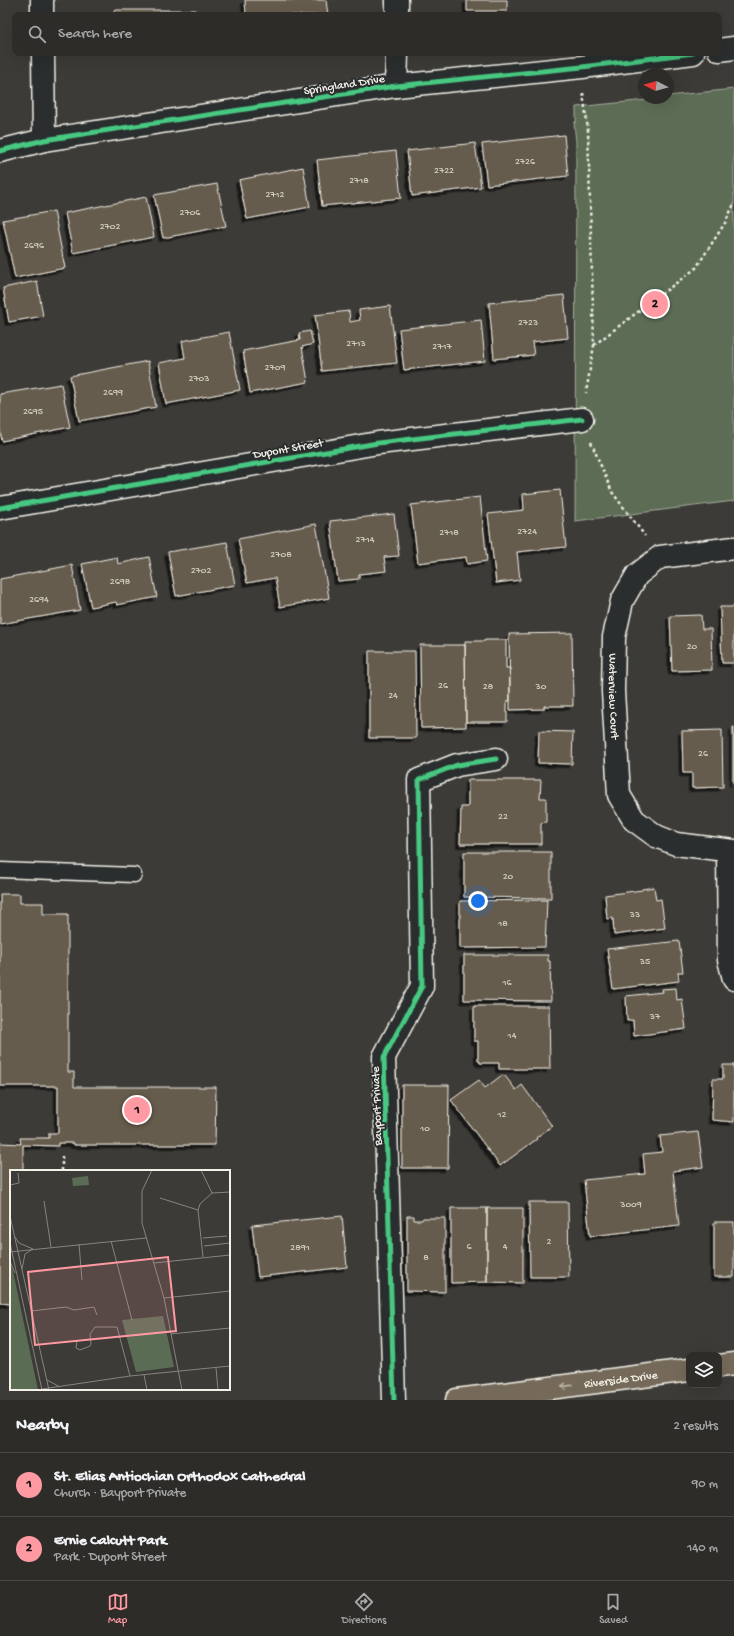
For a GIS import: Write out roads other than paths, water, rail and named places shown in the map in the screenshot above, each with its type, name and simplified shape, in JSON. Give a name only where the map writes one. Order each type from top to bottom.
[{"type":"main road","points":[[722,1366],[734,1364]]},
{"type":"main road","name":"Riverside Drive","points":[[457,1400],[686,1370]]},
{"type":"street","points":[[42,0],[42,12]]},
{"type":"street","points":[[397,12],[398,0]]},
{"type":"street","points":[[722,50],[734,48]]},
{"type":"street","points":[[43,56],[44,140]]},
{"type":"street","points":[[396,86],[397,56]]},
{"type":"street","name":"Springland Drive","points":[[0,151],[44,140],[396,86],[582,67],[670,56]]},
{"type":"street","name":"Dupont Street","points":[[0,508],[378,443],[582,419]]},
{"type":"street","name":"Waterview Court","points":[[734,548],[660,558],[637,575],[622,600],[614,638],[613,691],[619,795],[634,820],[656,836],[676,844],[731,851],[729,960],[734,979]]},
{"type":"street","name":"Bayport Private","points":[[394,1400],[384,1057],[422,986],[419,780],[457,765],[496,759]]},
{"type":"lane","points":[[0,870],[134,875]]},
{"type":"place","name":"Ernie Calcutt Park","points":[[655,304]]},
{"type":"place","name":"St. Elias Antiochian Orthodox Cathedral","points":[[137,1110]]}]
